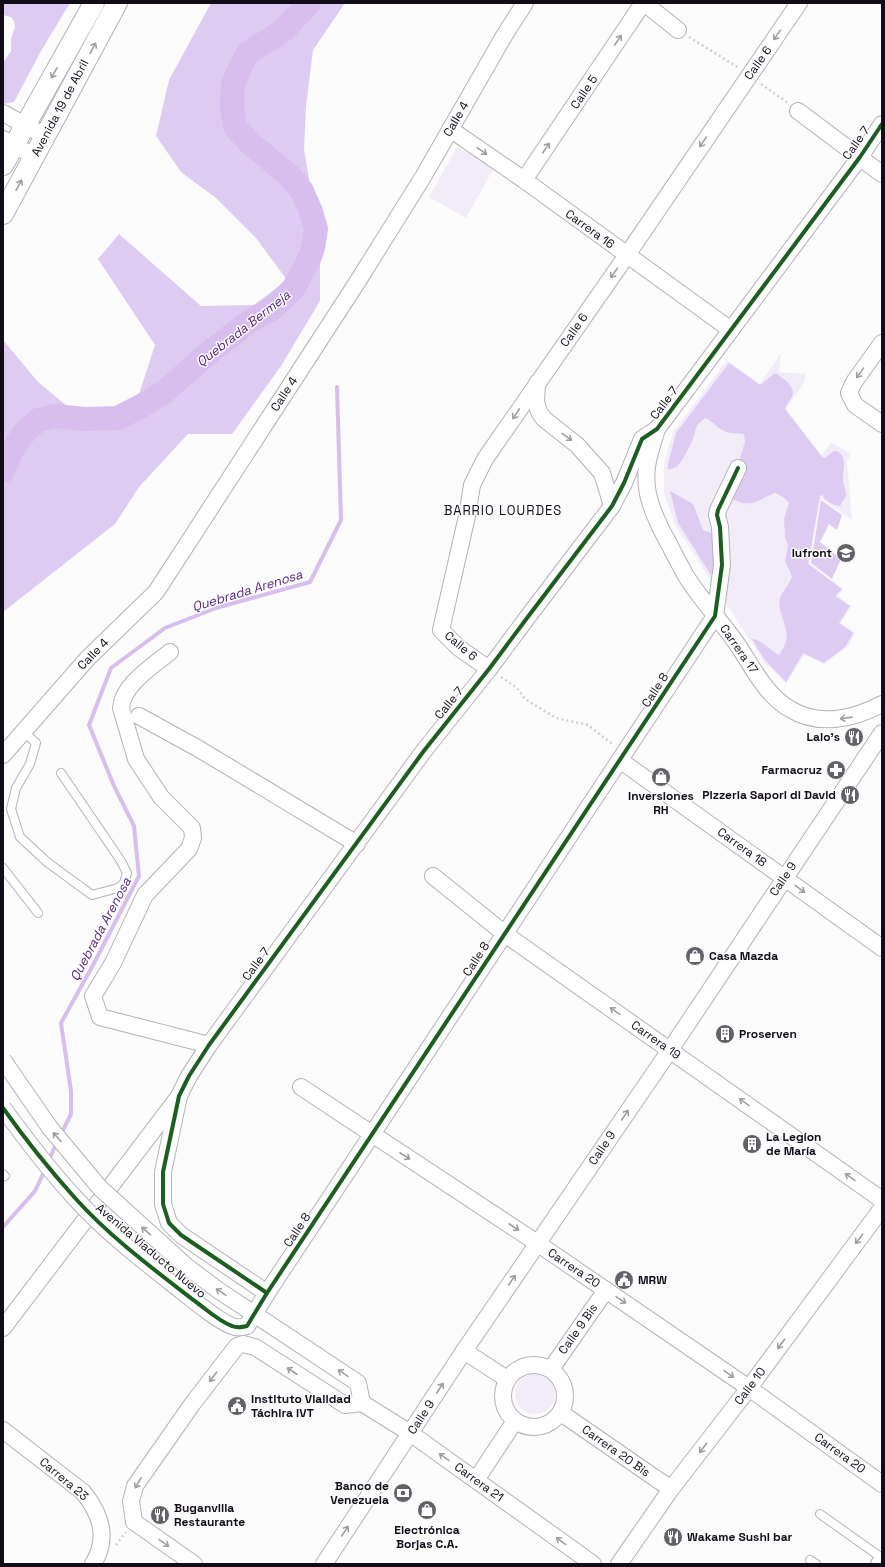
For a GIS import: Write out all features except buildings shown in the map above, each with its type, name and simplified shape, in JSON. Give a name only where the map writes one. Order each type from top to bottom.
[{"type":"street","name":"Avenida 19 de Abril","points":[[3,165],[8,142],[24,125],[94,3]]},
{"type":"street","name":"Avenida 19 de Abril","points":[[3,214],[117,3]]},
{"type":"street","name":"Calle 4","points":[[3,755],[87,659],[156,592],[358,281],[423,177],[504,36],[526,3]]},
{"type":"street","points":[[644,3],[678,30]]},
{"type":"street","name":"Calle 5","points":[[524,180],[644,3]]},
{"type":"street","name":"Calle 6","points":[[489,669],[460,648],[441,630],[472,486],[485,459],[627,255],[799,3]]},
{"type":"street","points":[[798,111],[882,174]]},
{"type":"street","points":[[3,113],[45,136]]},
{"type":"street","name":"Calle 7","points":[[267,1293],[181,1235],[169,1223],[163,1204],[163,1172],[179,1096],[189,1076],[209,1045],[423,752],[489,669],[612,506],[624,483],[642,439],[657,429],[860,157],[882,124]]},
{"type":"street","name":"Carrera 16","points":[[450,129],[524,180],[731,330]]},
{"type":"street","points":[[8,142],[34,156]]},
{"type":"street","points":[[882,343],[854,382],[848,393],[855,405],[882,424]]},
{"type":"street","points":[[537,383],[536,402],[539,412],[544,420],[578,445],[602,473],[612,506]]},
{"type":"street","name":"Carrera 17","points":[[657,429],[647,459],[645,474],[652,508],[657,523],[686,576],[736,643],[766,688],[778,701],[790,710],[806,716],[825,720],[850,718],[882,704]]},
{"type":"street","points":[[715,616],[722,565],[720,527],[717,515],[738,468]]},
{"type":"street","name":"Calle 8","points":[[233,1327],[247,1326],[267,1293],[621,761],[715,616]]},
{"type":"street","points":[[170,652],[138,678],[124,694],[121,702],[121,708],[136,759],[161,797],[192,828],[193,838],[189,849],[145,895],[113,963],[93,996],[100,1017],[209,1045]]},
{"type":"street","points":[[139,716],[199,749],[357,844]]},
{"type":"street","name":"Calle 9","points":[[324,1564],[464,1351],[670,1050],[882,733]]},
{"type":"street","name":"Carrera 18","points":[[621,761],[882,948]]},
{"type":"street","name":"Carrera 19","points":[[433,876],[505,934],[882,1200]]},
{"type":"street","name":"Avenida Viaducto Nuevo","points":[[3,1060],[50,1128],[100,1188],[186,1266],[254,1314]]},
{"type":"street","name":"Carrera 20","points":[[301,1087],[606,1290],[749,1388],[882,1484]]},
{"type":"street","points":[[3,1328],[179,1096]]},
{"type":"street","name":"Avenida Viaducto Nuevo","points":[[3,1108],[29,1144],[76,1199],[110,1231],[174,1285],[215,1316],[233,1327]]},
{"type":"street","name":"Calle 10","points":[[620,1564],[671,1489],[749,1388],[882,1208]]},
{"type":"street","name":"Calle 9 Bis","points":[[551,1369],[606,1290]]},
{"type":"street","points":[[194,1564],[134,1522],[131,1501],[135,1486],[188,1410],[237,1346],[243,1344],[255,1347],[345,1405],[362,1403],[358,1383],[254,1314]]},
{"type":"street","points":[[233,1327],[237,1346]]},
{"type":"street","points":[[464,1351],[507,1379]]},
{"type":"street","points":[[527,1365],[544,1366],[551,1369],[562,1381],[564,1389],[564,1405],[561,1413],[554,1420],[545,1425],[534,1428],[524,1426],[515,1421],[508,1415],[503,1402],[503,1388],[507,1379],[520,1368],[527,1365]]},
{"type":"street","name":"Carrera 21","points":[[362,1403],[410,1433],[593,1564]]},
{"type":"street","name":"Carrera 20 Bis","points":[[561,1413],[671,1489]]},
{"type":"street","points":[[476,1480],[515,1421]]},
{"type":"street","name":"Carrera 23","points":[[3,1430],[83,1492],[92,1503],[101,1523],[102,1538],[93,1564]]},
{"type":"street","points":[[879,1564],[882,1559]]},
{"type":"lane","points":[[23,731],[36,743],[30,764],[16,788],[11,809],[20,837],[47,862],[92,895],[118,888],[124,883],[126,873],[121,861],[61,773]]},
{"type":"lane","points":[[3,868],[38,913]]},
{"type":"lane","points":[[820,1514],[882,1559]]},
{"type":"path","points":[[489,669],[517,688],[525,699],[556,718],[588,725],[611,743],[621,761]]},
{"type":"shaded area","points":[[3,3],[70,3],[41,51],[14,102],[3,104],[3,63],[11,51],[11,39],[15,27],[14,21],[11,17],[3,15]]},
{"type":"shaded area","points":[[211,3],[345,3],[313,50],[306,106],[304,149],[320,245],[320,301],[281,366],[232,434],[188,434],[139,487],[115,524],[3,612],[3,340],[38,382],[67,406],[103,414],[138,397],[155,345],[98,259],[119,234],[201,306],[254,305],[287,280],[256,238],[216,198],[181,172],[156,136],[169,80]]},
{"type":"shaded area","points":[[457,147],[494,168],[466,218],[429,197]]},
{"type":"shaded area","points":[[781,353],[779,372],[806,374],[804,383],[786,409],[822,456],[831,442],[851,454],[847,461],[852,520],[821,498],[809,563],[843,589],[838,596],[851,606],[841,623],[855,633],[848,647],[824,664],[804,655],[786,684],[764,662],[675,525],[664,493],[664,464],[673,432],[727,360],[760,384]]},
{"type":"shaded area","points":[[729,363],[760,385],[774,374],[777,374],[786,381],[791,386],[793,393],[785,409],[822,457],[825,458],[834,451],[837,451],[841,454],[844,461],[843,480],[846,496],[840,506],[829,502],[823,495],[820,496],[808,564],[842,589],[835,596],[850,606],[839,623],[853,633],[846,646],[824,663],[803,653],[786,682],[765,660],[752,639],[763,643],[779,655],[784,646],[786,631],[779,605],[780,598],[792,576],[785,561],[788,545],[785,537],[784,519],[789,503],[783,497],[775,493],[759,501],[749,503],[739,502],[733,499],[732,491],[744,467],[740,458],[745,442],[744,434],[726,432],[705,418],[697,425],[692,442],[682,460],[677,467],[668,470],[668,464],[676,433]]},
{"type":"shaded area","points":[[670,491],[693,504],[703,530],[714,534],[714,562],[711,575],[678,523]]},
{"type":"shaded area","points":[[821,500],[842,515],[837,530],[829,524],[820,542],[841,559],[832,579],[811,563]]},
{"type":"shaded area","points":[[535,1374],[549,1380],[555,1394],[549,1408],[535,1414],[521,1408],[515,1394],[521,1380]]},
{"type":"waterway","name":"Quebrada Bermeja","points":[[3,471],[11,452],[24,433],[38,420],[55,416],[84,419],[118,418],[163,393],[210,352],[250,321],[273,308],[293,289],[308,262],[313,248],[316,229],[302,191],[291,177],[251,144],[235,127],[232,107],[233,85],[241,65],[248,53],[284,30],[309,3]]},
{"type":"waterway","name":"Quebrada Arenosa","points":[[61,1134],[71,1114],[71,1091],[61,1023],[139,876],[134,826],[114,786],[89,725],[111,668],[165,628],[216,608],[310,582],[341,520],[337,387]]},
{"type":"waterway","name":"Quebrada Arenosa","points":[[48,1162],[57,1142]]},
{"type":"waterway","name":"Quebrada Arenosa","points":[[3,1227],[35,1191],[45,1170]]},
{"type":"cycle path","points":[[267,1293],[181,1235],[169,1223],[163,1204],[163,1172],[179,1096],[189,1076],[209,1045],[423,752],[489,669],[612,506],[624,483],[642,439],[657,429],[860,157],[882,124]]},
{"type":"cycle path","points":[[3,1108],[65,1187],[88,1212],[116,1238],[217,1318],[234,1327],[247,1326],[267,1293],[715,616],[722,565],[720,527],[717,515],[738,468]]},
{"type":"place","name":"Iufront","points":[[846,553]]},
{"type":"place","name":"Lalo's","points":[[854,737]]},
{"type":"place","name":"Farmacruz","points":[[836,770]]},
{"type":"place","name":"Inversiones RH","points":[[661,777]]},
{"type":"place","name":"Pizzeria Sapori di David","points":[[850,795]]},
{"type":"place","name":"Casa Mazda","points":[[695,956]]},
{"type":"place","name":"Proserven","points":[[725,1034]]},
{"type":"place","name":"La Legíon de María","points":[[752,1144]]},
{"type":"place","name":"MRW","points":[[624,1280]]},
{"type":"place","name":"Instituto Vialidad Táchira IVT","points":[[237,1406]]},
{"type":"place","name":"Banco de Venezuela","points":[[403,1493]]},
{"type":"place","name":"Electrónica Borjas C.A.","points":[[427,1510]]},
{"type":"place","name":"Buganvilla Restaurante","points":[[160,1515]]},
{"type":"place","name":"Wakame Sushi bar","points":[[673,1537]]},
{"type":"district","name":"BARRIO LOURDES","points":[[503,510]]}]
